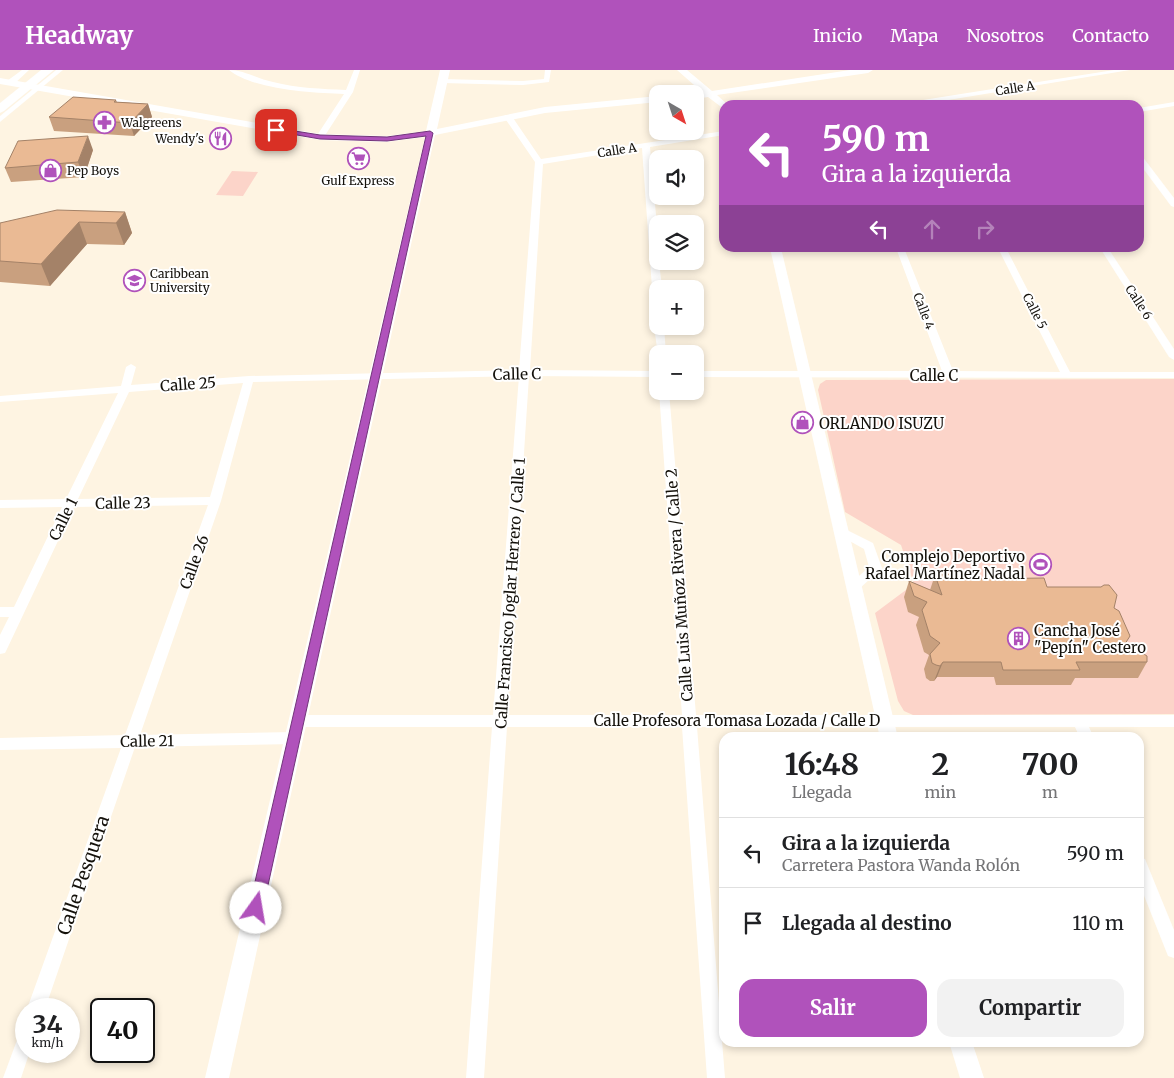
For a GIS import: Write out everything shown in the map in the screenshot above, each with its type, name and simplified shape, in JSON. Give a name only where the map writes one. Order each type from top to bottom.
[{"type":"main road","points":[[0,100],[38,70]]},
{"type":"main road","points":[[0,109],[19,84],[48,70]]},
{"type":"street","points":[[0,120],[26,70]]},
{"type":"street","points":[[0,91],[60,70]]},
{"type":"street","points":[[232,70],[246,78],[279,87],[312,91],[349,92]]},
{"type":"street","points":[[320,137],[349,92],[357,70]]},
{"type":"street","points":[[217,1078],[445,70]]},
{"type":"street","points":[[442,81],[523,83],[547,81],[548,70]]},
{"type":"street","points":[[682,70],[719,101]]},
{"type":"street","points":[[704,95],[868,70]]},
{"type":"street","name":"Calle A","points":[[936,100],[1127,70]]},
{"type":"street","points":[[19,84],[320,137],[387,139],[394,142],[419,143],[508,117],[545,110],[649,100]]},
{"type":"street","points":[[1144,109],[1174,104]]},
{"type":"street","points":[[508,117],[539,162]]},
{"type":"street","name":"Calle A","points":[[539,162],[719,134]]},
{"type":"street","points":[[646,146],[656,280]]},
{"type":"street","name":"Calle Francisco Joglar Herrero / Calle 1","points":[[474,1078],[526,373],[539,162]]},
{"type":"street","points":[[1144,165],[1174,204]]},
{"type":"street","points":[[777,252],[888,732]]},
{"type":"street","name":"Calle 4","points":[[902,252],[949,375]]},
{"type":"street","name":"Calle 5","points":[[1004,252],[1067,375]]},
{"type":"street","name":"Calle 6","points":[[1107,252],[1174,357]]},
{"type":"street","name":"Calle 1","points":[[0,649],[125,389],[131,367]]},
{"type":"street","name":"Calle C","points":[[376,376],[526,373],[649,374]]},
{"type":"street","name":"Calle C","points":[[704,374],[1174,375]]},
{"type":"street","name":"Calle 25","points":[[0,398],[249,379],[376,376]]},
{"type":"street","name":"Calle 26","points":[[130,741],[215,501],[249,379]]},
{"type":"street","name":"Calle Luis Muñoz Rivera / Calle 2","points":[[665,400],[716,1078]]},
{"type":"street","name":"Calle 23","points":[[0,504],[215,501]]},
{"type":"street","points":[[841,531],[869,546],[876,568],[854,587]]},
{"type":"street","points":[[0,612],[18,612]]},
{"type":"street","name":"Calle Profesora Tomasa Lozada / Calle D","points":[[299,720],[1174,721]]},
{"type":"street","points":[[1080,721],[1085,732]]},
{"type":"street","name":"Calle 21","points":[[0,744],[295,738]]},
{"type":"street","name":"Calle Pesquera","points":[[40,998],[130,741]]},
{"type":"street","points":[[1144,876],[1174,950]]},
{"type":"street","points":[[962,1047],[972,1078]]},
{"type":"street","points":[[12,1078],[17,1063]]},
{"type":"shaded area","points":[[232,171],[258,172],[243,196],[216,195]]},
{"type":"shaded area","name":"Complejo Deportivo Rafael Martínez Nadal","points":[[1174,379],[1174,714],[913,715],[904,711],[898,701],[875,613],[914,584],[901,545],[845,512],[818,390],[820,384],[826,380]]},
{"type":"building","points":[[73,97],[148,104],[130,123],[49,117]]},
{"type":"building","points":[[88,136],[78,162],[5,168],[18,141]]},
{"type":"building","points":[[57,210],[125,212],[116,223],[79,222],[41,264],[0,261],[0,223]]},
{"type":"building","name":"Cancha José \"Pepín\" Cestero","points":[[971,574],[973,579],[1044,578],[1047,587],[1101,587],[1109,585],[1117,595],[1114,608],[1119,611],[1130,636],[1123,647],[1139,651],[1147,656],[1147,662],[1076,662],[1080,670],[1003,670],[1001,662],[943,662],[940,666],[932,663],[930,654],[940,643],[930,636],[922,610],[927,602],[914,596],[909,581],[942,595],[935,575]]},
{"type":"place","name":"Walgreens","points":[[105,122]]},
{"type":"place","name":"Wendy's","points":[[220,138]]},
{"type":"place","name":"Gulf Express","points":[[358,159]]},
{"type":"place","name":"Pep Boys","points":[[51,170]]},
{"type":"place","name":"Caribbean University","points":[[134,280]]},
{"type":"place","name":"ORLANDO ISUZU","points":[[803,423]]},
{"type":"place","name":"Complejo Deportivo Rafael Martínez Nadal","points":[[1041,565]]},
{"type":"place","name":"Cancha José \"Pepín\" Cestero","points":[[1018,639]]},
{"type":"route","points":[[256,908],[430,133],[387,139],[320,137],[276,130]]}]
